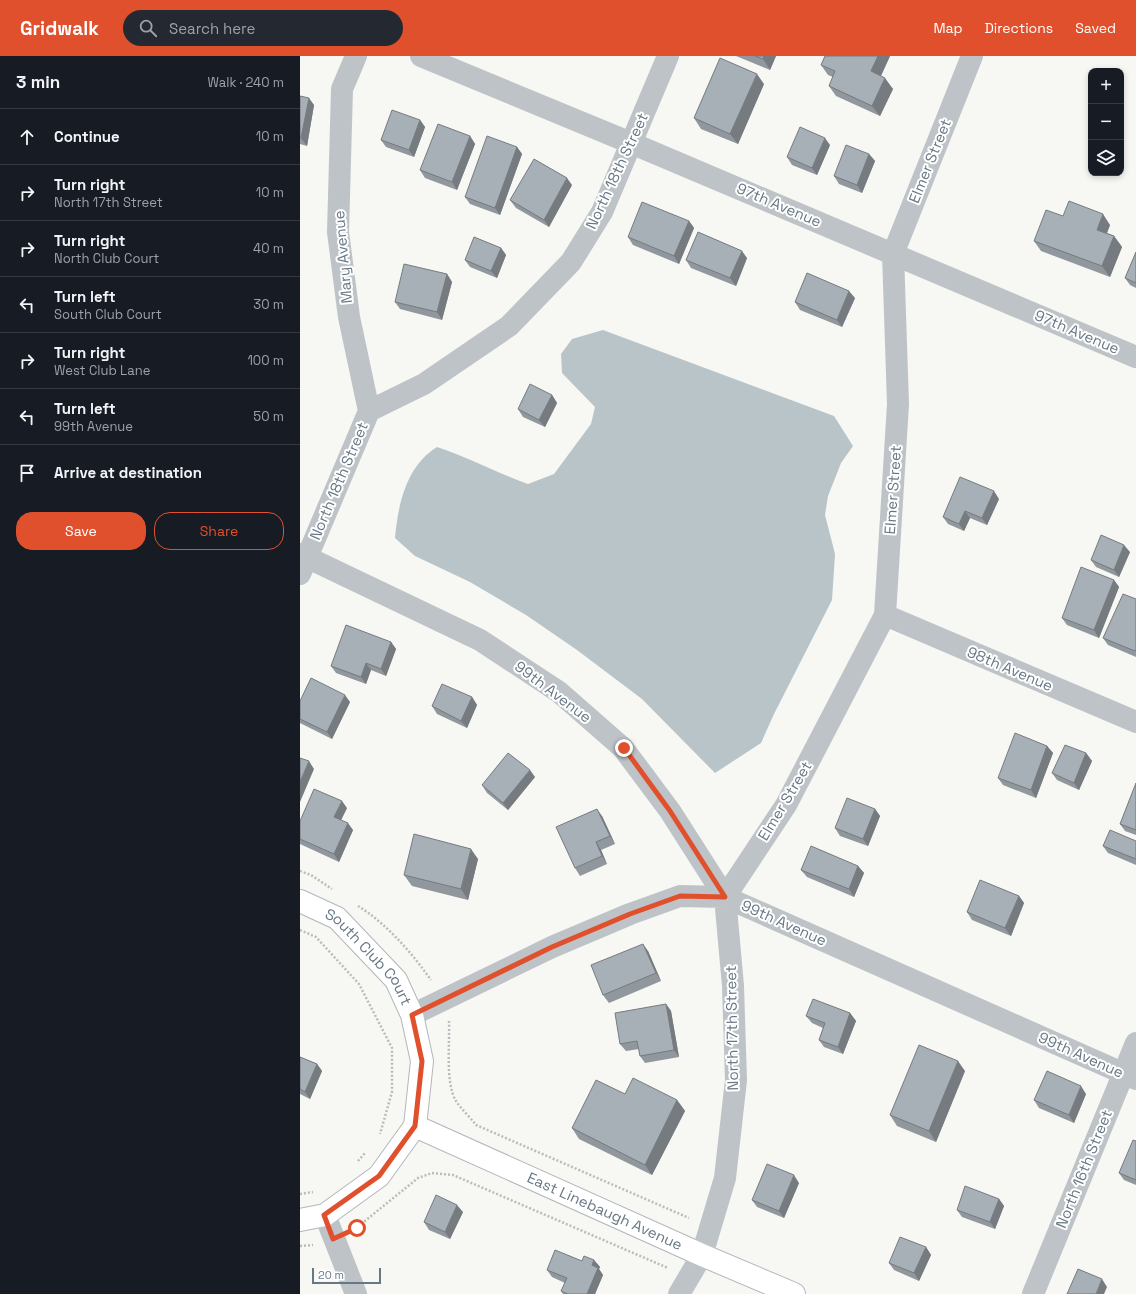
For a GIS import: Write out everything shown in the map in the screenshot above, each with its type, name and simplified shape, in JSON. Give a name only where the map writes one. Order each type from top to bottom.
[{"type":"street","name":"Mary Avenue","points":[[356,56],[342,89],[338,232],[349,318],[369,411]]},
{"type":"street","name":"97th Avenue","points":[[421,56],[631,143],[1136,357]]},
{"type":"street","name":"North 18th Street","points":[[302,562],[369,411],[424,384],[509,326],[571,262],[602,212],[668,56]]},
{"type":"street","name":"Elmer Street","points":[[725,897],[786,805],[885,615],[898,404],[893,254],[972,56]]},
{"type":"street","name":"99th Avenue","points":[[302,562],[480,640],[559,692],[624,748],[670,811],[725,897],[1130,1077]]},
{"type":"street","name":"98th Avenue","points":[[885,615],[1136,722]]},
{"type":"street","points":[[412,1015],[552,947],[630,914],[680,896],[725,897]]},
{"type":"street","name":"North 17th Street","points":[[684,1286],[702,1255],[725,1178],[736,1080],[733,986],[725,897]]},
{"type":"street","name":"South Club Court","points":[[300,902],[337,918],[396,980],[412,1015],[422,1061],[415,1126]]},
{"type":"street","name":"North 16th Street","points":[[1033,1294],[1130,1077],[1136,1043]]},
{"type":"street","points":[[300,1220],[324,1215],[379,1176],[415,1126]]},
{"type":"street","name":"East Linebaugh Avenue","points":[[415,1126],[702,1255],[794,1294]]},
{"type":"street","points":[[324,1215],[356,1294]]},
{"type":"path","points":[[300,930],[316,937],[360,984],[392,1048],[392,1092],[379,1137]]},
{"type":"path","points":[[449,1018],[450,1044],[448,1072],[455,1100],[476,1124],[710,1226]]},
{"type":"path","points":[[354,1165],[369,1148]]},
{"type":"path","points":[[333,1239],[357,1228],[418,1178],[432,1173],[453,1175],[684,1286]]},
{"type":"path","points":[[300,1194],[318,1192]]},
{"type":"shaded area","points":[[603,330],[834,416],[853,446],[841,463],[828,496],[825,515],[835,554],[832,600],[774,714],[761,743],[715,773],[642,699],[577,650],[526,615],[470,582],[415,556],[395,538],[401,500],[411,475],[426,455],[437,447],[460,455],[528,484],[554,474],[591,424],[595,407],[562,373],[561,354],[572,339]]},
{"type":"building","points":[[755,56],[764,56],[763,59]]},
{"type":"building","points":[[825,56],[878,56],[871,71],[885,78],[872,106],[829,86],[835,71],[821,65]]},
{"type":"building","points":[[720,58],[757,74],[730,134],[694,118]]},
{"type":"building","points":[[300,96],[309,98],[301,138],[300,138]]},
{"type":"building","points":[[392,110],[420,120],[409,150],[381,140]]},
{"type":"building","points":[[438,124],[470,136],[452,182],[420,170]]},
{"type":"building","points":[[800,127],[825,138],[812,168],[787,157]]},
{"type":"building","points":[[487,136],[517,147],[495,208],[465,197]]},
{"type":"building","points":[[846,145],[869,154],[857,185],[834,176]]},
{"type":"building","points":[[534,159],[567,178],[544,220],[510,200]]},
{"type":"building","points":[[1069,201],[1103,214],[1097,230],[1114,236],[1102,266],[1034,241],[1046,210],[1063,216]]},
{"type":"building","points":[[642,202],[689,221],[674,256],[628,237]]},
{"type":"building","points":[[698,232],[742,251],[730,278],[686,260]]},
{"type":"building","points":[[474,237],[501,248],[491,271],[465,260]]},
{"type":"building","points":[[1136,252],[1136,283],[1125,278]]},
{"type":"building","points":[[404,264],[447,274],[437,312],[395,302]]},
{"type":"building","points":[[807,273],[849,291],[837,320],[795,302]]},
{"type":"building","points":[[530,384],[552,395],[539,420],[518,409]]},
{"type":"building","points":[[960,477],[994,491],[982,518],[965,511],[959,524],[943,517]]},
{"type":"building","points":[[1101,535],[1124,545],[1114,570],[1091,560]]},
{"type":"building","points":[[1081,567],[1114,580],[1094,630],[1062,618]]},
{"type":"building","points":[[1123,594],[1136,599],[1135,651],[1103,638]]},
{"type":"building","points":[[346,625],[391,642],[381,669],[366,663],[361,677],[331,666]]},
{"type":"building","points":[[311,678],[345,695],[327,732],[300,719],[300,701]]},
{"type":"building","points":[[442,684],[472,697],[461,721],[432,706]]},
{"type":"building","points":[[1015,733],[1047,746],[1031,790],[998,778]]},
{"type":"building","points":[[1065,745],[1086,753],[1074,783],[1052,773]]},
{"type":"building","points":[[508,753],[530,770],[503,803],[482,785]]},
{"type":"building","points":[[300,758],[309,761],[300,782]]},
{"type":"building","points":[[1136,783],[1136,830],[1120,824]]},
{"type":"building","points":[[314,789],[342,801],[334,817],[348,823],[334,854],[300,839],[300,821]]},
{"type":"building","points":[[847,798],[875,809],[863,839],[835,828]]},
{"type":"building","points":[[597,809],[610,836],[596,842],[602,856],[575,868],[556,827]]},
{"type":"building","points":[[1110,830],[1136,841],[1136,859],[1103,846]]},
{"type":"building","points":[[414,834],[471,849],[461,889],[404,875]]},
{"type":"building","points":[[811,846],[858,866],[849,889],[801,870]]},
{"type":"building","points":[[980,880],[1019,896],[1005,928],[967,912]]},
{"type":"building","points":[[643,944],[656,973],[603,995],[591,965]]},
{"type":"building","points":[[813,999],[850,1013],[838,1047],[819,1040],[825,1023],[806,1016]]},
{"type":"building","points":[[666,1004],[674,1050],[640,1056],[637,1041],[620,1044],[615,1013]]},
{"type":"building","points":[[919,1045],[958,1061],[929,1131],[890,1115]]},
{"type":"building","points":[[300,1057],[317,1064],[305,1092],[300,1089]]},
{"type":"building","points":[[1047,1071],[1081,1086],[1069,1115],[1034,1100]]},
{"type":"building","points":[[633,1078],[677,1100],[645,1165],[572,1128],[596,1080],[625,1094]]},
{"type":"building","points":[[1133,1140],[1136,1141],[1136,1180],[1119,1173]]},
{"type":"building","points":[[767,1164],[794,1175],[779,1211],[752,1200]]},
{"type":"building","points":[[965,1186],[999,1199],[990,1222],[957,1210]]},
{"type":"building","points":[[436,1195],[457,1205],[445,1232],[424,1222]]},
{"type":"building","points":[[900,1237],[926,1247],[914,1273],[889,1263]]},
{"type":"building","points":[[555,1250],[582,1261],[584,1256],[594,1260],[592,1265],[598,1268],[587,1294],[568,1294],[561,1291],[567,1278],[547,1270]]},
{"type":"building","points":[[1078,1269],[1102,1279],[1096,1294],[1067,1294]]},
{"type":"route","points":[[357,1228],[333,1239],[324,1215],[379,1176],[415,1126],[422,1061],[412,1015],[552,947],[630,914],[680,896],[725,897],[670,811],[624,748]]}]
